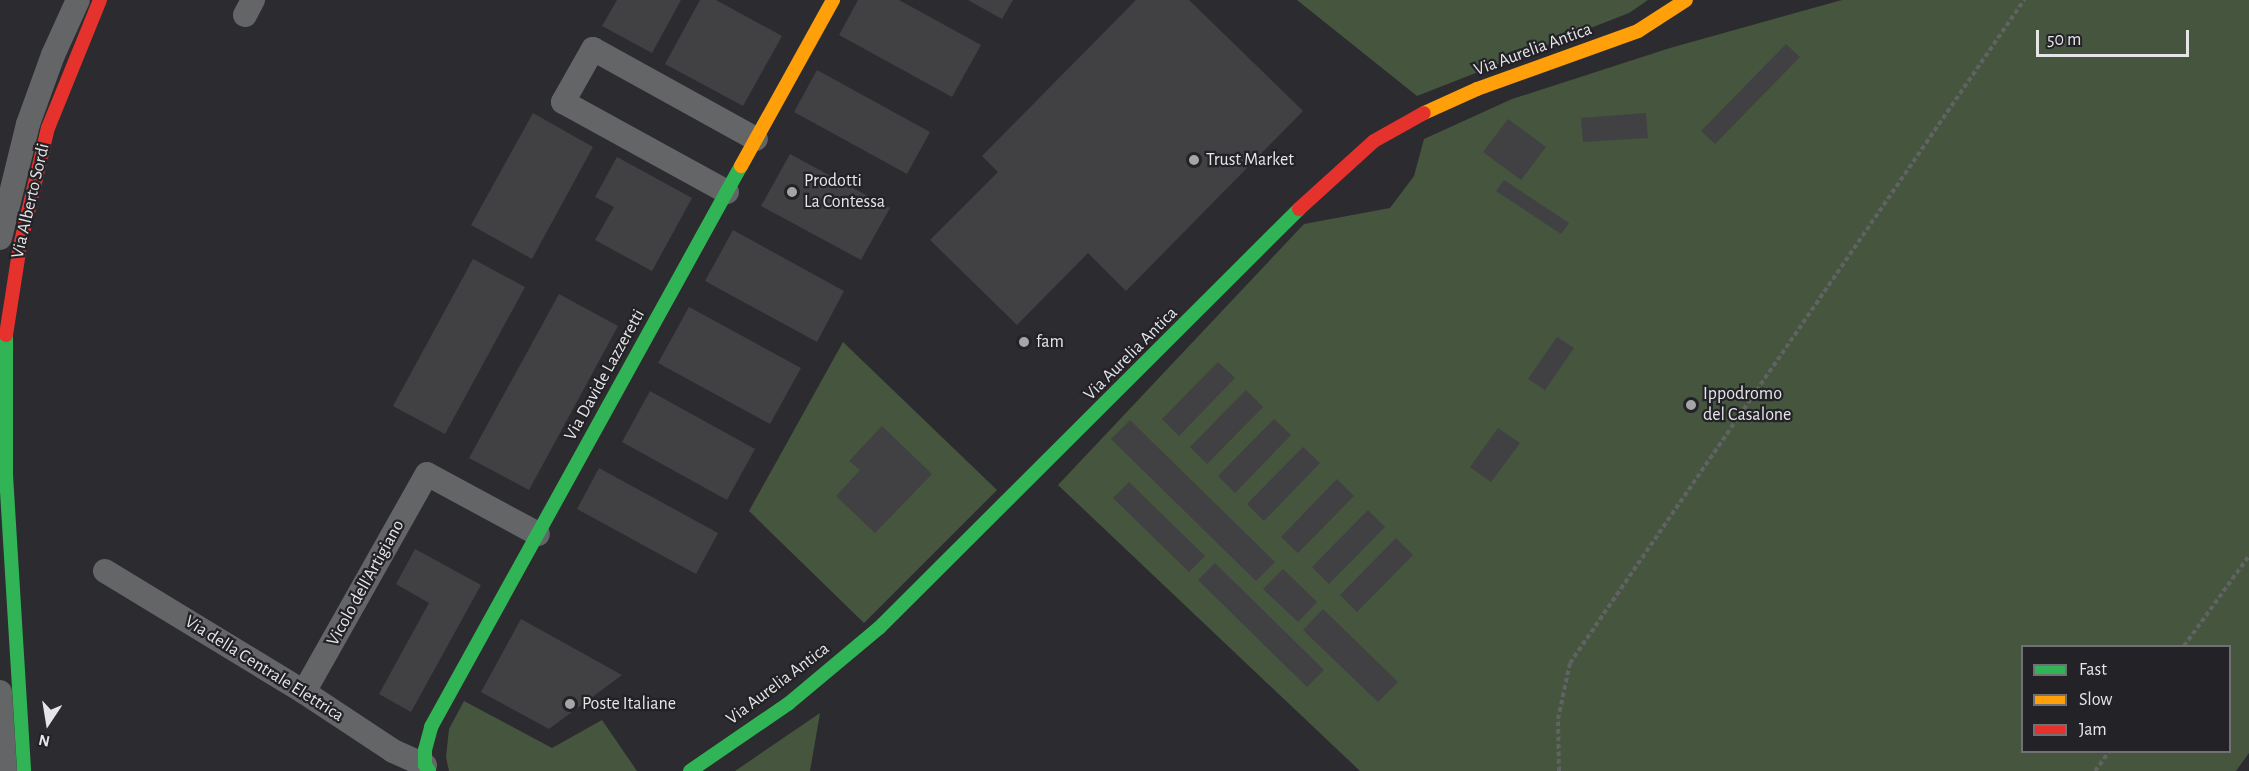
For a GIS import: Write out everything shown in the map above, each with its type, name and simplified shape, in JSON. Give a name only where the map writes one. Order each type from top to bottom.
[{"type":"street","name":"Via Alberto Sordi","points":[[0,238],[28,124],[53,55],[78,0]]},
{"type":"street","name":"Via Alberto Sordi","points":[[24,771],[6,475],[6,330],[20,246],[48,128],[100,0]]},
{"type":"street","name":"Via Davide Lazzeretti","points":[[427,768],[431,727],[833,0]]},
{"type":"street","points":[[1638,31],[1663,0]]},
{"type":"street","name":"Via Aurelia Antica","points":[[690,771],[788,704],[879,628],[1044,466],[1313,195],[1374,141],[1427,111],[1477,89],[1638,31],[1686,0]]},
{"type":"street","points":[[727,192],[563,102],[593,49],[756,139]]},
{"type":"street","name":"Vicolo dell'Artigiano","points":[[304,692],[427,474],[538,534]]},
{"type":"street","name":"Via della Centrale Elettrica","points":[[105,571],[304,692],[393,751],[427,768]]},
{"type":"street","points":[[0,692],[5,771]]},
{"type":"path","points":[[1559,771],[1558,719],[1570,663],[2024,0]]},
{"type":"path","points":[[2185,645],[2249,556]]},
{"type":"path","points":[[2095,771],[2108,753]]},
{"type":"green space","points":[[1297,0],[1648,0],[1629,13],[1417,96]]},
{"type":"green space","name":"Ippodromo del Casalone","points":[[1842,0],[2249,0],[2249,753],[2236,771],[1360,771],[1058,485],[1304,224],[1390,208],[1414,176],[1424,139],[1512,99],[1670,48]]},
{"type":"green space","points":[[843,342],[997,490],[864,623],[749,511]]},
{"type":"green space","points":[[464,701],[552,748],[602,720],[637,771],[449,771],[446,757],[449,729]]},
{"type":"green space","points":[[820,713],[810,771],[735,771]]},
{"type":"building","points":[[617,0],[681,0],[652,53],[602,26]]},
{"type":"building","points":[[700,0],[716,0],[782,36],[743,106],[665,64]]},
{"type":"building","points":[[858,0],[899,0],[981,45],[952,97],[839,35]]},
{"type":"building","points":[[968,0],[1013,0],[1002,19]]},
{"type":"building","points":[[1136,0],[1189,0],[1303,111],[1126,291],[1088,253],[1017,325],[930,240],[998,172],[982,156]]},
{"type":"building","points":[[1786,44],[1800,57],[1715,144],[1701,131]]},
{"type":"building","points":[[817,70],[930,132],[907,174],[794,112]]},
{"type":"building","points":[[533,113],[593,147],[532,259],[471,225]]},
{"type":"building","points":[[1646,113],[1648,138],[1583,142],[1581,118]]},
{"type":"building","points":[[1508,119],[1546,147],[1521,180],[1483,152]]},
{"type":"building","points":[[790,154],[890,208],[861,260],[761,206]]},
{"type":"building","points":[[617,157],[692,198],[652,271],[595,240],[614,207],[595,197]]},
{"type":"building","points":[[1504,180],[1569,223],[1561,234],[1496,191]]},
{"type":"building","points":[[733,230],[844,291],[817,342],[705,281]]},
{"type":"building","points":[[473,259],[525,287],[445,434],[393,406]]},
{"type":"building","points":[[559,294],[618,326],[529,490],[469,458]]},
{"type":"building","points":[[689,307],[801,368],[770,424],[658,363]]},
{"type":"building","points":[[1557,337],[1574,348],[1545,390],[1528,379]]},
{"type":"building","points":[[1218,362],[1235,378],[1179,436],[1162,419]]},
{"type":"building","points":[[1246,390],[1263,407],[1207,464],[1190,447]]},
{"type":"building","points":[[650,391],[755,449],[727,500],[622,442]]},
{"type":"building","points":[[1274,419],[1291,435],[1235,493],[1218,476]]},
{"type":"building","points":[[1130,420],[1275,562],[1256,581],[1111,439]]},
{"type":"building","points":[[882,426],[932,474],[875,533],[836,496],[860,470],[849,461]]},
{"type":"building","points":[[1498,428],[1520,443],[1491,482],[1470,467]]},
{"type":"building","points":[[1303,447],[1320,463],[1264,521],[1247,504]]},
{"type":"building","points":[[599,468],[718,533],[696,574],[577,509]]},
{"type":"building","points":[[1337,479],[1354,496],[1298,553],[1281,537]]},
{"type":"building","points":[[1129,482],[1205,556],[1189,572],[1113,498]]},
{"type":"building","points":[[1368,510],[1385,527],[1329,584],[1312,567]]},
{"type":"building","points":[[1396,538],[1413,555],[1357,612],[1340,595]]},
{"type":"building","points":[[415,549],[481,585],[411,712],[379,694],[429,603],[396,584]]},
{"type":"building","points":[[1215,563],[1324,670],[1307,687],[1198,580]]},
{"type":"building","points":[[1283,569],[1317,602],[1298,622],[1263,589]]},
{"type":"building","points":[[1323,609],[1398,682],[1378,702],[1303,630]]},
{"type":"building","points":[[521,619],[622,675],[549,729],[481,692]]},
{"type":"traffic: fast","points":[[429,771],[425,765],[425,750],[431,727],[741,166]]},
{"type":"traffic: fast","points":[[690,771],[788,704],[879,628],[1299,209]]},
{"type":"traffic: fast","points":[[6,335],[6,475],[24,771]]},
{"type":"traffic: slow","points":[[741,166],[833,0]]},
{"type":"traffic: slow","points":[[1424,113],[1477,89],[1638,31],[1686,0]]},
{"type":"traffic: jam","points":[[6,335],[20,246],[48,128],[100,0]]},
{"type":"traffic: jam","points":[[1299,209],[1374,141],[1424,113]]},
{"type":"place","name":"Trust Market","points":[[1194,160]]},
{"type":"place","name":"Prodotti La Contessa","points":[[792,192]]},
{"type":"place","name":"fam","points":[[1024,342]]},
{"type":"place","name":"Ippodromo del Casalone","points":[[1691,405]]},
{"type":"place","name":"Poste Italiane","points":[[570,704]]}]
